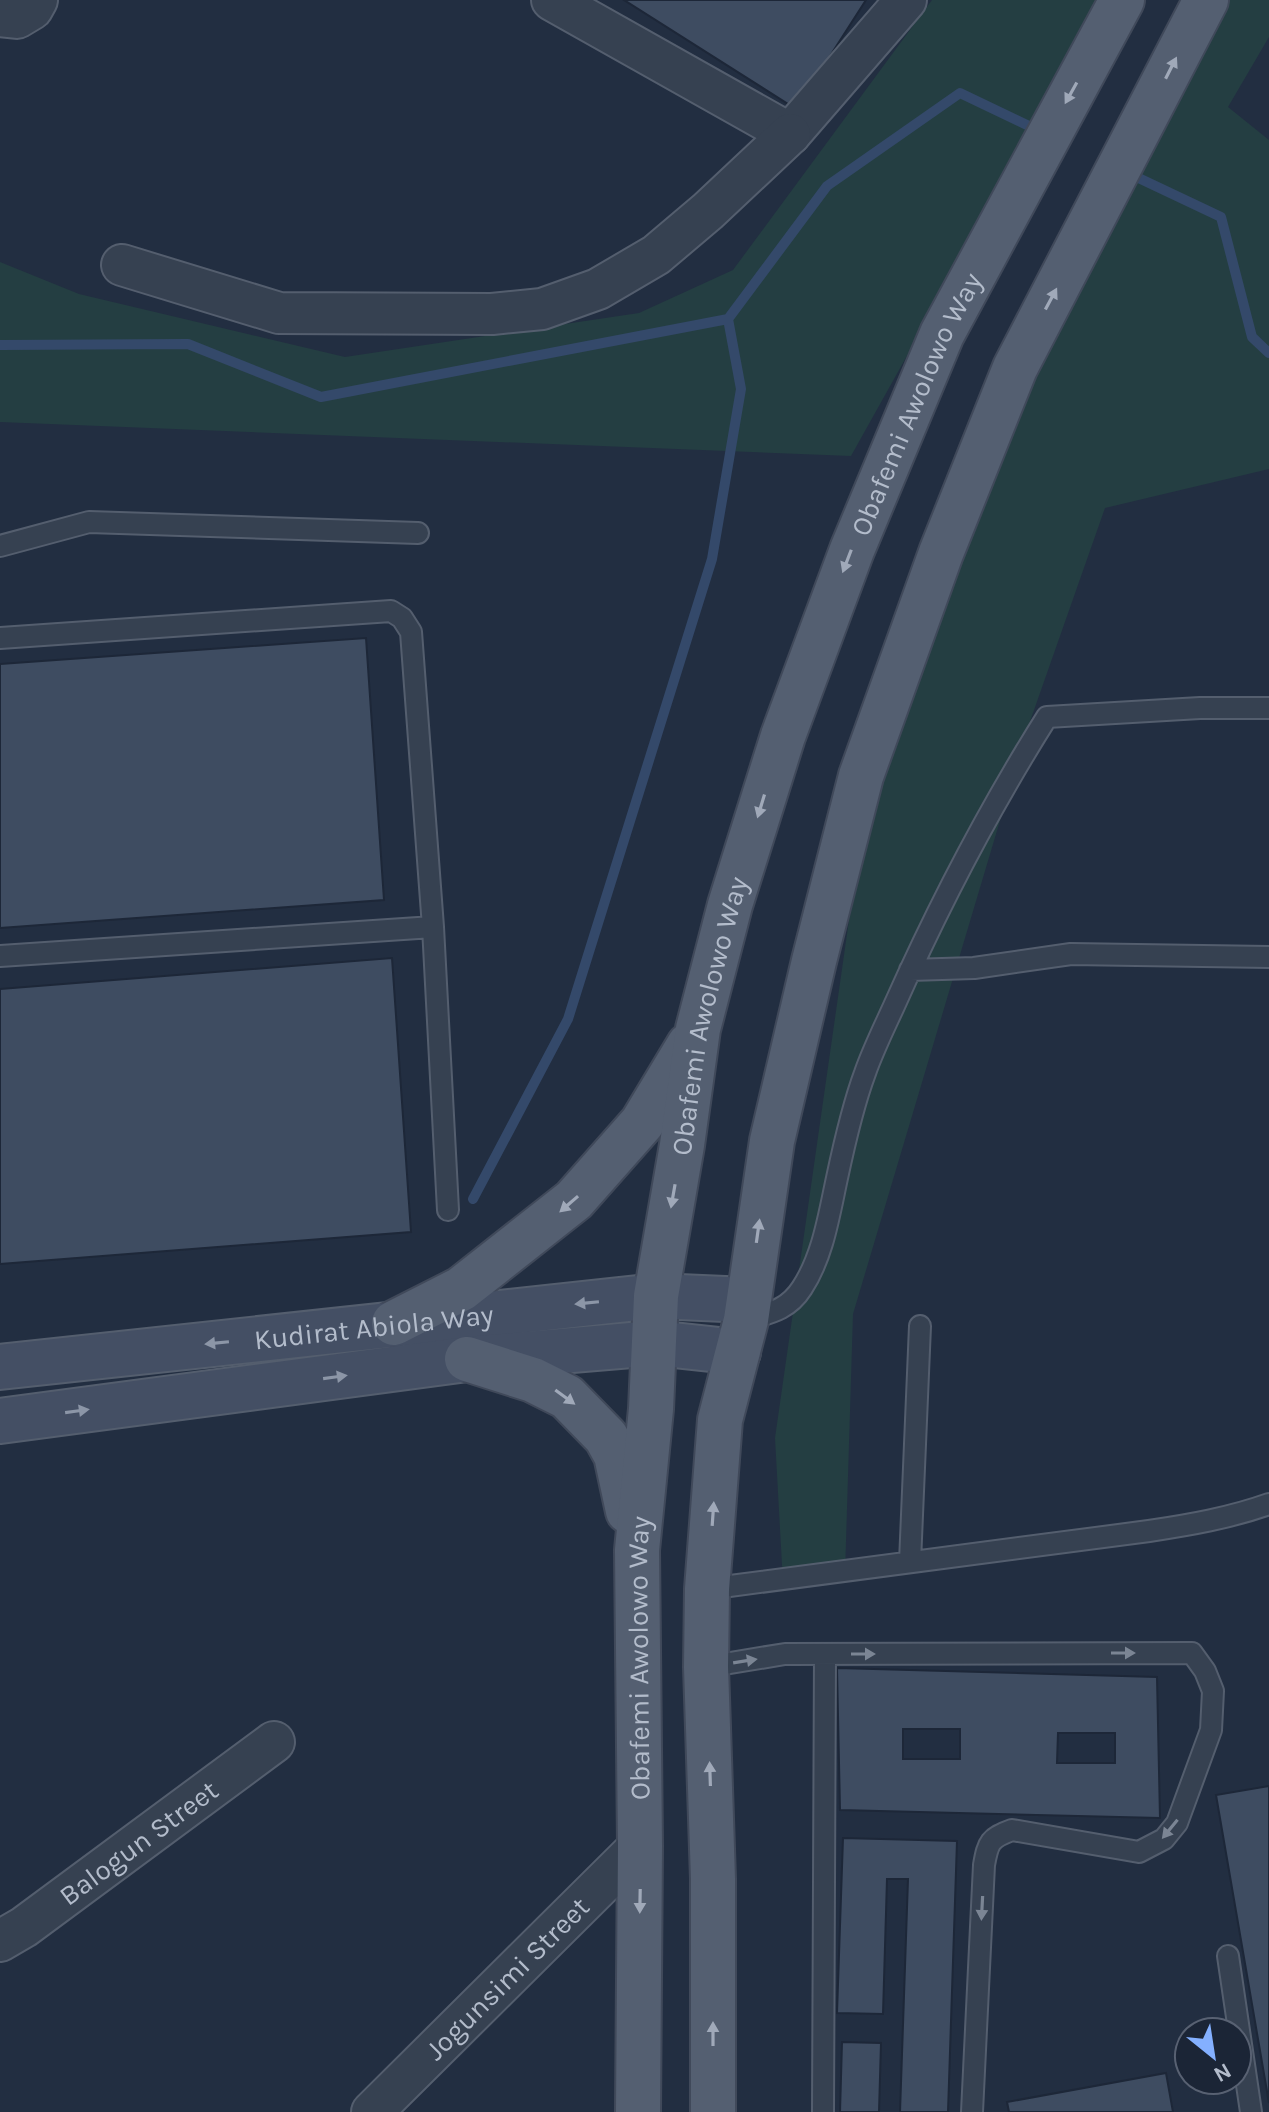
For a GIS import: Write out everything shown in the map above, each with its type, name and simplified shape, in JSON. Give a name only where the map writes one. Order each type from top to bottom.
[{"type":"main road","name":"Obafemi Awolowo Way","points":[[638,2112],[640,1846],[637,1550],[651,1409],[656,1296],[698,1029],[730,905],[783,736],[852,550],[942,334],[1122,0]]},
{"type":"main road","points":[[713,2112],[713,1879],[706,1667],[707,1589],[720,1420],[744,1324],[772,1141],[814,961],[861,776],[941,553],[1015,368],[1206,0]]},
{"type":"main road","points":[[394,1323],[461,1289],[574,1200],[642,1123],[698,1029]]},
{"type":"main road","name":"Kudirat Abiola Way","points":[[0,1367],[656,1296],[744,1324]]},
{"type":"main road","name":"Kudirat Abiola Way","points":[[0,1421],[467,1359],[655,1343],[744,1324]]},
{"type":"main road","points":[[467,1359],[533,1380],[564,1394],[606,1437],[616,1455],[637,1550]]},
{"type":"street","points":[[0,16],[17,18],[32,9],[37,0]]},
{"type":"street","points":[[552,0],[790,134]]},
{"type":"street","points":[[122,265],[279,313],[492,314],[542,309],[598,289],[656,255],[708,211],[790,134],[906,0]]},
{"type":"street","name":"Balogun Street","points":[[0,1941],[24,1927],[274,1742]]},
{"type":"street","name":"Jogunsimi Street","points":[[372,2112],[640,1846]]},
{"type":"lane","points":[[0,546],[89,522],[418,533]]},
{"type":"lane","points":[[0,638],[391,611],[402,618],[411,632],[433,927],[448,1210]]},
{"type":"lane","points":[[744,1324],[779,1311],[802,1289],[827,1227],[864,1074],[948,892],[1047,717],[1200,708],[1269,708]]},
{"type":"lane","points":[[0,956],[433,927]]},
{"type":"lane","points":[[910,970],[974,968],[1071,954],[1269,957]]},
{"type":"lane","points":[[910,1562],[920,1326]]},
{"type":"lane","points":[[707,1589],[1164,1529],[1269,1504]]},
{"type":"lane","points":[[706,1667],[785,1654],[1192,1653],[1205,1671],[1213,1691],[1211,1730],[1177,1823],[1164,1839],[1139,1852],[1012,1830],[994,1837],[987,1848],[972,2112]]},
{"type":"lane","points":[[823,2112],[825,1654]]},
{"type":"lane","points":[[1228,1956],[1251,2112]]},
{"type":"green space","points":[[932,0],[1096,0],[851,456],[0,422],[0,262],[79,294],[345,357],[639,313],[733,270]]},
{"type":"green space","points":[[1228,0],[1269,0],[1269,37],[1228,107],[1269,140],[1269,469],[1105,508],[1027,730],[853,1314],[845,1574],[783,1583],[775,1438],[849,920],[916,631],[1030,372]]},
{"type":"building","points":[[624,0],[866,0],[796,109]]},
{"type":"building","points":[[366,638],[384,900],[0,928],[0,664]]},
{"type":"building","points":[[392,958],[411,1232],[0,1264],[0,989]]},
{"type":"building","points":[[837,1668],[1157,1677],[1160,1818],[840,1810]],"holes":[[[903,1729],[960,1729],[960,1759],[903,1759]],[[1058,1733],[1115,1733],[1115,1763],[1057,1763]]]},
{"type":"building","points":[[1269,1786],[1269,2103],[1216,1795]]},
{"type":"building","points":[[843,1838],[957,1841],[948,2112],[900,2112],[908,1879],[887,1879],[883,2014],[837,2013]]},
{"type":"building","points":[[842,2042],[881,2043],[879,2112],[840,2112]]},
{"type":"building","points":[[1166,2073],[1173,2112],[1009,2112],[1007,2102]]},
{"type":"waterway","points":[[0,345],[188,344],[321,397],[728,319],[827,186],[960,93],[1029,126]]},
{"type":"waterway","points":[[1128,173],[1221,217],[1252,337],[1269,353]]},
{"type":"waterway","points":[[473,1199],[568,1019],[712,559],[741,389],[728,319]]}]
